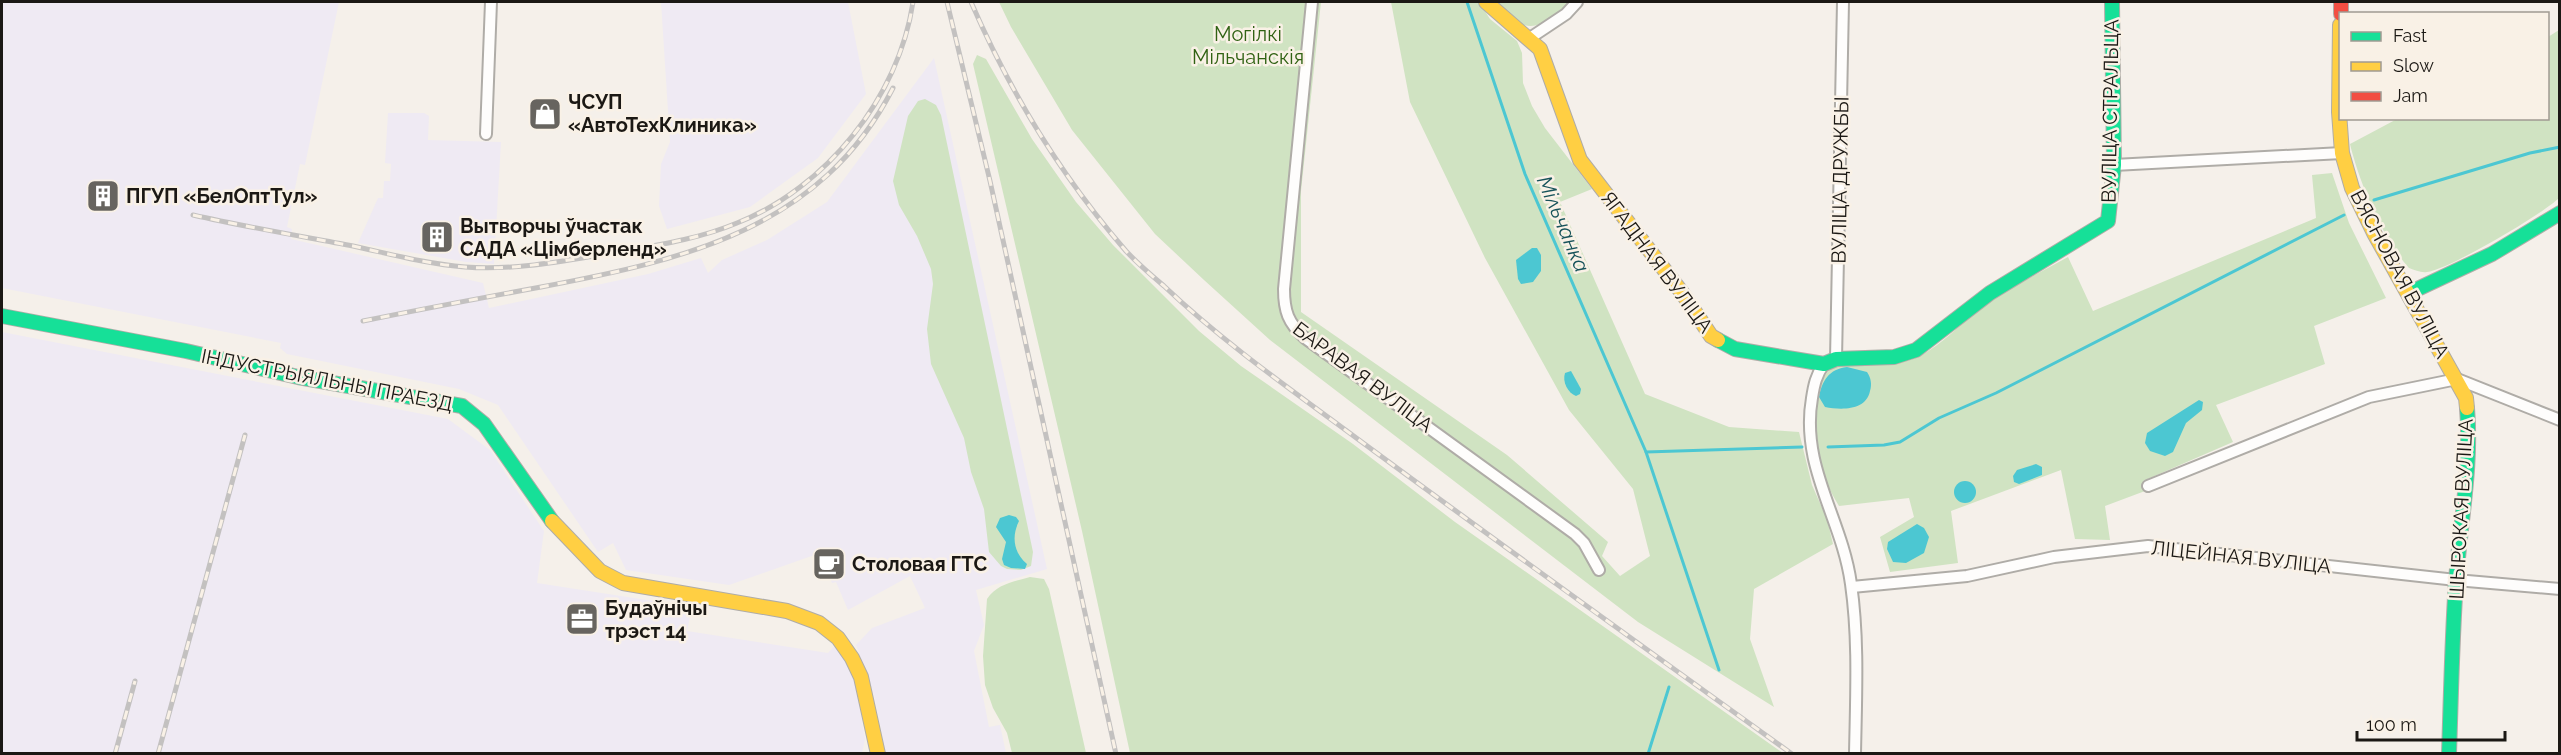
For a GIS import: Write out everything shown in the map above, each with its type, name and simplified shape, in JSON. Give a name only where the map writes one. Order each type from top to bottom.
[{"type":"street","points":[[486,134],[491,2]]},
{"type":"street","name":"БАРАВАЯ ВУЛІЦА","points":[[1312,2],[1284,289],[1284,309],[1288,320],[1305,338],[1575,534],[1584,543],[1599,570]]},
{"type":"street","name":"ЯГАДНАЯ ВУЛІЦА","points":[[1486,2],[1496,14],[1530,38],[1544,56],[1580,160],[1683,294],[1711,336],[1735,349],[1830,361],[1894,357],[1916,350],[1990,293],[2108,221]]},
{"type":"street","points":[[1530,38],[1566,14],[1577,2]]},
{"type":"street","name":"ВУЛІЦА ДРУЖБЫ","points":[[1844,2],[1830,361],[1815,380],[1809,439],[1818,480],[1844,549],[1852,587],[1856,669],[1855,753]]},
{"type":"street","name":"ВУЛІЦА СТРАЛЬЦА","points":[[2108,221],[2114,165],[2112,2]]},
{"type":"street","name":"ВЯСНОВАЯ ВУЛІЦА","points":[[2340,120],[2342,153],[2352,188],[2374,233],[2457,379]]},
{"type":"street","points":[[2114,165],[2342,153]]},
{"type":"street","points":[[2409,293],[2492,254],[2559,213]]},
{"type":"street","name":"ІНДУСТРЫЯЛЬНЫ ПРАЕЗД","points":[[2,316],[186,351],[298,377],[462,406],[484,424],[554,524],[600,571],[623,583],[787,611],[819,623],[838,638],[852,658],[861,677],[878,753]]},
{"type":"street","points":[[2148,486],[2369,397],[2457,379],[2559,420]]},
{"type":"street","name":"ШЫРОКАЯ ВУЛІЦА","points":[[2449,753],[2456,580],[2469,431],[2466,398],[2457,379]]},
{"type":"street","name":"ЛІЦЕЙНАЯ ВУЛІЦА","points":[[1852,587],[1967,576],[2054,557],[2148,546],[2559,589]]},
{"type":"shaded area","points":[[2,2],[339,2],[305,165],[300,164],[287,227],[292,229],[291,239],[483,283],[489,308],[648,274],[701,258],[708,273],[722,260],[767,240],[827,202],[934,58],[1047,569],[976,590],[984,625],[974,651],[989,727],[1000,725],[1006,753],[886,753],[874,695],[856,645],[872,628],[925,608],[910,576],[848,610],[836,582],[832,583],[820,553],[729,585],[626,570],[613,543],[598,552],[498,405],[459,389],[287,354],[280,348],[281,343],[2,288]]},
{"type":"shaded area","points":[[661,2],[848,2],[866,94],[818,158],[750,207],[667,229],[659,206],[661,164],[670,142]]},
{"type":"shaded area","name":"Вытворчы ўчастак САДА «Цімберленд»","points":[[388,113],[424,113],[429,116],[428,140],[501,142],[494,264],[466,262],[358,243],[378,198],[383,198],[384,181],[390,181],[391,164],[385,163]]},
{"type":"shaded area","points":[[2,332],[448,419],[490,450],[544,531],[537,583],[692,607],[687,631],[828,653],[836,644],[853,671],[865,739],[862,753],[2,753]]},
{"type":"green space","name":"Могілкі Мільчанскія","points":[[999,2],[1321,2],[1301,191],[1301,312],[1507,455],[1608,542],[1602,556],[1620,576],[1650,556],[1633,489],[1569,410],[1485,258],[1410,102],[1391,2],[1479,2],[1490,19],[1517,41],[1522,53],[1523,83],[1532,106],[1545,128],[1592,189],[1560,202],[1645,394],[1729,427],[1799,432],[1812,485],[1827,519],[1833,544],[1754,589],[1750,639],[1774,707],[1638,622],[1270,340],[1204,280],[1155,234],[1072,130],[1011,27]]},
{"type":"green space","points":[[1492,2],[1570,2],[1548,21],[1526,26]]},
{"type":"green space","points":[[2559,30],[2559,198],[2516,228],[2454,262],[2427,272],[2409,268],[2381,226],[2359,175],[2350,144],[2395,120],[2549,120],[2549,36]]},
{"type":"green space","points":[[977,55],[986,59],[1032,139],[1076,202],[1113,245],[1199,331],[1241,366],[1353,444],[1455,522],[1783,753],[1130,753],[1082,531],[973,64]]},
{"type":"green space","points":[[925,99],[936,105],[941,115],[1033,552],[1031,566],[1021,570],[1001,566],[989,552],[984,509],[971,472],[964,438],[931,364],[927,329],[933,284],[931,269],[917,236],[899,205],[893,181],[908,116],[918,101]]},
{"type":"green space","points":[[2332,173],[2349,223],[2386,298],[2314,326],[2325,364],[2216,405],[2233,442],[2143,481],[2145,491],[2105,506],[2110,540],[2075,539],[2061,470],[1951,511],[1958,563],[1890,572],[1880,537],[1914,517],[1909,498],[1839,506],[1820,466],[1815,437],[1818,392],[1823,379],[1830,370],[1849,363],[1890,363],[1920,356],[1992,301],[2068,257],[2093,311],[2316,218],[2312,175]]},
{"type":"green space","points":[[1030,577],[1044,579],[1049,589],[1086,753],[1012,753],[1007,733],[993,708],[985,685],[983,656],[987,599],[1001,587]]},
{"type":"water","points":[[1532,248],[1537,248],[1541,255],[1541,271],[1533,282],[1521,284],[1518,279],[1516,260]]},
{"type":"water","points":[[1847,367],[1867,372],[1871,383],[1868,398],[1852,408],[1825,407],[1819,397],[1824,381],[1835,370]]},
{"type":"water","points":[[1571,371],[1581,389],[1580,394],[1576,396],[1568,390],[1564,380],[1565,373]]},
{"type":"water","points":[[2199,400],[2203,402],[2202,410],[2186,423],[2173,452],[2165,456],[2150,451],[2145,443],[2147,433]]},
{"type":"water","points":[[2036,464],[2042,467],[2042,475],[2019,484],[2014,482],[2013,476],[2017,470]]},
{"type":"water","points":[[1961,481],[1969,481],[1976,488],[1976,496],[1969,503],[1961,503],[1954,496],[1954,488]]},
{"type":"water","points":[[1009,515],[1016,517],[1019,521],[1015,533],[1015,544],[1019,555],[1027,564],[1025,569],[1004,565],[1002,559],[1006,542],[996,527],[1000,518]]},
{"type":"water","points":[[1917,524],[1924,528],[1929,537],[1924,553],[1906,563],[1893,562],[1887,549],[1888,542]]},
{"type":"waterway","name":"Мільчанка","points":[[1467,2],[1525,174],[1646,452],[1719,670]]},
{"type":"waterway","points":[[2374,200],[2530,153],[2560,147]]},
{"type":"waterway","points":[[1828,447],[1884,445],[1900,442],[1939,418],[1996,393],[2344,215]]},
{"type":"waterway","points":[[1646,452],[1802,447]]},
{"type":"waterway","points":[[1648,754],[1669,687]]},
{"type":"railway","points":[[193,215],[423,261],[484,268],[561,261],[663,244],[708,233],[737,223],[770,207],[800,187],[828,163],[853,135],[875,104],[892,72],[905,37],[913,2]]},
{"type":"railway","points":[[947,2],[990,181],[1116,754]]},
{"type":"railway","points":[[971,2],[1020,101],[1059,163],[1102,222],[1126,251],[1145,269],[1233,346],[1282,383],[1518,557],[1792,754]]},
{"type":"railway","points":[[363,321],[646,264],[696,249],[744,230],[788,206],[828,175],[863,136],[893,88]]},
{"type":"railway","points":[[158,754],[245,435]]},
{"type":"railway","points":[[115,754],[135,681]]},
{"type":"traffic: fast","points":[[1718,340],[1735,349],[1824,364],[1836,359],[1894,357],[1916,350],[1990,293],[2108,221],[2114,165],[2112,2]]},
{"type":"traffic: fast","points":[[2409,293],[2492,254],[2560,213]]},
{"type":"traffic: fast","points":[[2,316],[186,351],[298,377],[462,406],[484,424],[552,521]]},
{"type":"traffic: fast","points":[[2449,754],[2455,602],[2468,451],[2467,408]]},
{"type":"traffic: slow","points":[[1486,2],[1540,49],[1580,160],[1683,294],[1711,336],[1718,340]]},
{"type":"traffic: slow","points":[[2340,120],[2342,153],[2352,188],[2374,233],[2466,398],[2467,408]]},
{"type":"traffic: slow","points":[[552,521],[600,571],[623,583],[787,611],[819,623],[838,638],[852,658],[861,677],[878,754]]},
{"type":"traffic: jam","points":[[2341,2],[2341,12]]},
{"type":"place","name":"ЧСУП «АвтоТехКлиника»","points":[[545,114]]},
{"type":"place","name":"ПГУП «БелОптТул»","points":[[103,196]]},
{"type":"place","name":"Вытворчы ўчастак САДА «Цімберленд»","points":[[437,237]]},
{"type":"place","name":"Столовая ГТС","points":[[829,564]]},
{"type":"place","name":"Будаўнічы трэст 14","points":[[582,619]]}]
